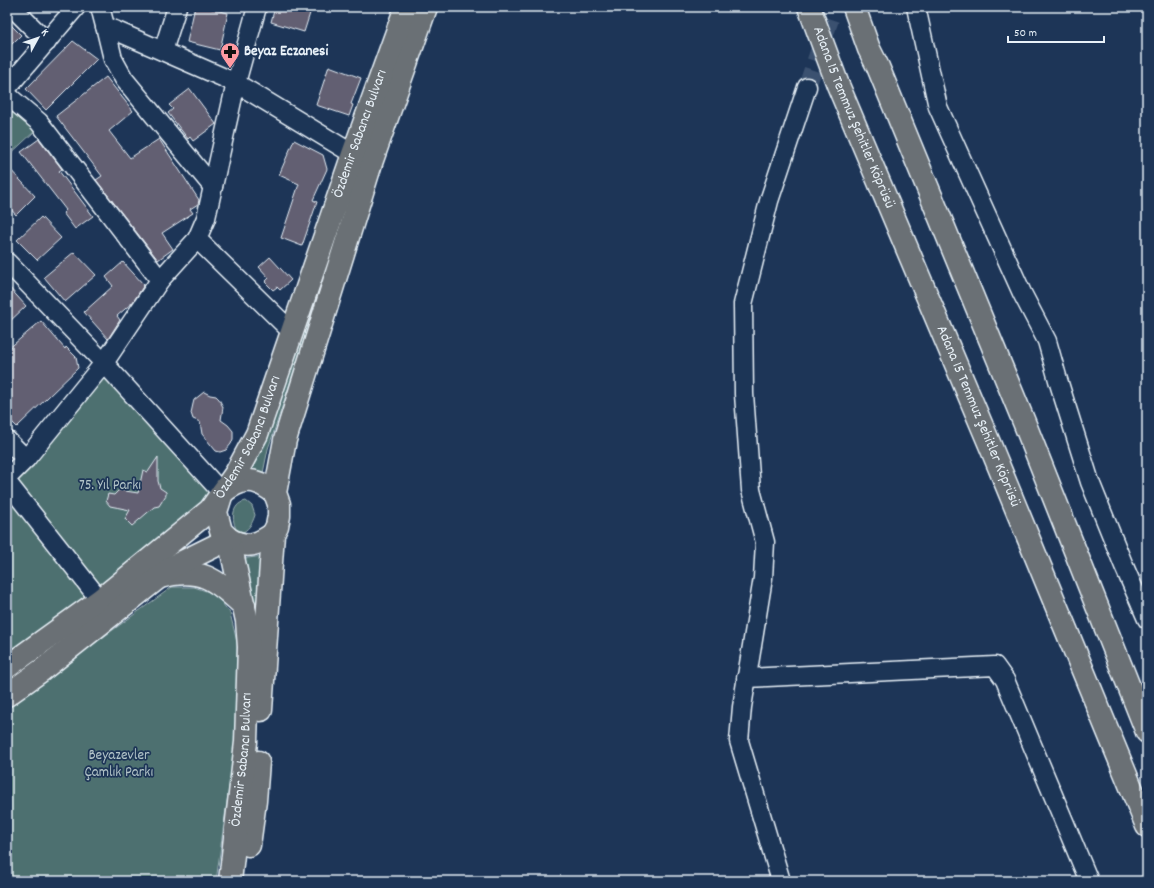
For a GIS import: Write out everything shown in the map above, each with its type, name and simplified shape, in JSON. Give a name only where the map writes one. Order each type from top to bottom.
[{"type":"main road","name":"Özdemir Sabancı Bulvarı","points":[[230,881],[246,742],[249,647],[247,621],[229,540],[221,531],[216,512],[222,493],[236,473],[257,434],[353,154],[406,7]]},
{"type":"main road","name":"Özdemir Sabancı Bulvarı","points":[[244,881],[255,801],[273,534],[280,516],[279,504],[275,493],[287,432],[372,160],[426,7]]},
{"type":"main road","name":"Adana 15 Temmuz Şehitler Köprüsü","points":[[809,7],[838,85],[993,452],[1147,826]]},
{"type":"main road","points":[[854,7],[869,49],[878,67],[1027,430],[1147,732]]},
{"type":"main road","points":[[7,667],[100,600],[210,510],[222,493],[234,484],[244,480],[254,481],[266,485],[275,493]]},
{"type":"main road","points":[[7,695],[48,665],[172,567],[229,540],[239,545],[250,545],[262,542],[273,534]]},
{"type":"main road","points":[[160,577],[173,573],[196,574],[208,577],[221,585],[244,606]]},
{"type":"street","points":[[12,7],[47,42]]},
{"type":"street","points":[[7,88],[76,7]]},
{"type":"street","points":[[100,7],[113,59],[124,79],[213,187]]},
{"type":"street","points":[[163,51],[177,7]]},
{"type":"street","points":[[7,478],[26,459],[104,363],[160,280],[197,239],[206,218],[236,83],[257,7]]},
{"type":"street","points":[[916,7],[938,107],[1022,293],[1047,341],[1090,482],[1147,619]]},
{"type":"street","points":[[105,26],[236,83],[353,154]]},
{"type":"street","points":[[781,881],[740,741],[742,707],[762,578],[765,542],[751,490],[744,394],[743,304],[769,200],[807,86]]},
{"type":"street","points":[[7,95],[39,122],[160,280]]},
{"type":"street","points":[[197,239],[292,332]]},
{"type":"street","points":[[7,262],[104,363],[222,493]]},
{"type":"street","points":[[7,440],[26,459]]},
{"type":"street","points":[[7,482],[100,600]]},
{"type":"street","points":[[746,678],[995,666],[1004,680],[1089,881]]},
{"type":"green space","points":[[7,97],[35,131],[7,157]]},
{"type":"green space","points":[[374,117],[335,247],[268,449],[262,478],[247,474]]},
{"type":"green space","name":"75. Yıl Parkı","points":[[104,363],[222,493],[7,667],[7,478]]},
{"type":"green space","points":[[246,501],[252,506],[255,515],[250,526],[239,534],[234,525],[234,514],[237,506]]},
{"type":"green space","points":[[263,556],[246,807],[241,559]]},
{"type":"green space","name":"Beyazevler Çamlık Parkı","points":[[172,587],[194,587],[215,594],[230,613],[237,642],[236,737],[216,881],[7,881],[7,707]]},
{"type":"building","points":[[195,7],[204,7],[228,13],[220,50],[187,42]]},
{"type":"building","points":[[275,7],[312,7],[304,32],[271,22]]},
{"type":"building","points":[[7,21],[21,35],[7,49]]},
{"type":"building","points":[[73,41],[97,59],[46,110],[26,89]]},
{"type":"building","points":[[329,66],[361,78],[351,104],[353,105],[349,116],[316,105]]},
{"type":"building","points":[[106,77],[133,111],[109,131],[130,158],[159,139],[199,200],[198,204],[190,209],[193,213],[162,233],[173,249],[158,260],[96,180],[102,176],[56,116]]},
{"type":"building","points":[[190,89],[216,124],[193,141],[190,137],[188,139],[168,113],[173,109],[169,105]]},
{"type":"building","points":[[39,139],[62,169],[59,171],[93,216],[75,229],[63,213],[66,210],[21,152]]},
{"type":"building","points":[[294,140],[323,155],[327,169],[313,200],[317,202],[302,246],[281,238],[299,184],[279,175]]},
{"type":"building","points":[[7,166],[35,196],[16,215],[7,205]]},
{"type":"building","points":[[41,217],[61,238],[37,260],[17,240]]},
{"type":"building","points":[[74,252],[96,275],[65,302],[44,277]]},
{"type":"building","points":[[270,257],[291,280],[280,290],[277,287],[273,290],[265,282],[269,278],[259,267]]},
{"type":"building","points":[[123,262],[144,285],[133,302],[117,316],[120,320],[108,339],[84,312],[113,286],[106,277]]},
{"type":"building","points":[[7,285],[26,306],[7,324]]},
{"type":"building","points":[[41,321],[65,349],[66,347],[76,357],[78,368],[17,427],[7,417],[7,350]]},
{"type":"building","points":[[204,392],[216,396],[219,399],[223,407],[221,420],[233,431],[233,439],[231,444],[226,450],[220,452],[216,451],[202,434],[200,422],[193,419],[191,413],[194,400]]},
{"type":"building","points":[[158,457],[158,481],[160,488],[166,492],[166,495],[159,506],[154,507],[132,526],[125,519],[130,510],[110,506],[106,501],[108,494],[114,495],[119,490],[138,493],[143,470],[148,472]]},
{"type":"tunnel","points":[[807,87],[834,7]]},
{"type":"place","name":"Beyaz Eczanesi","points":[[230,69]]}]
